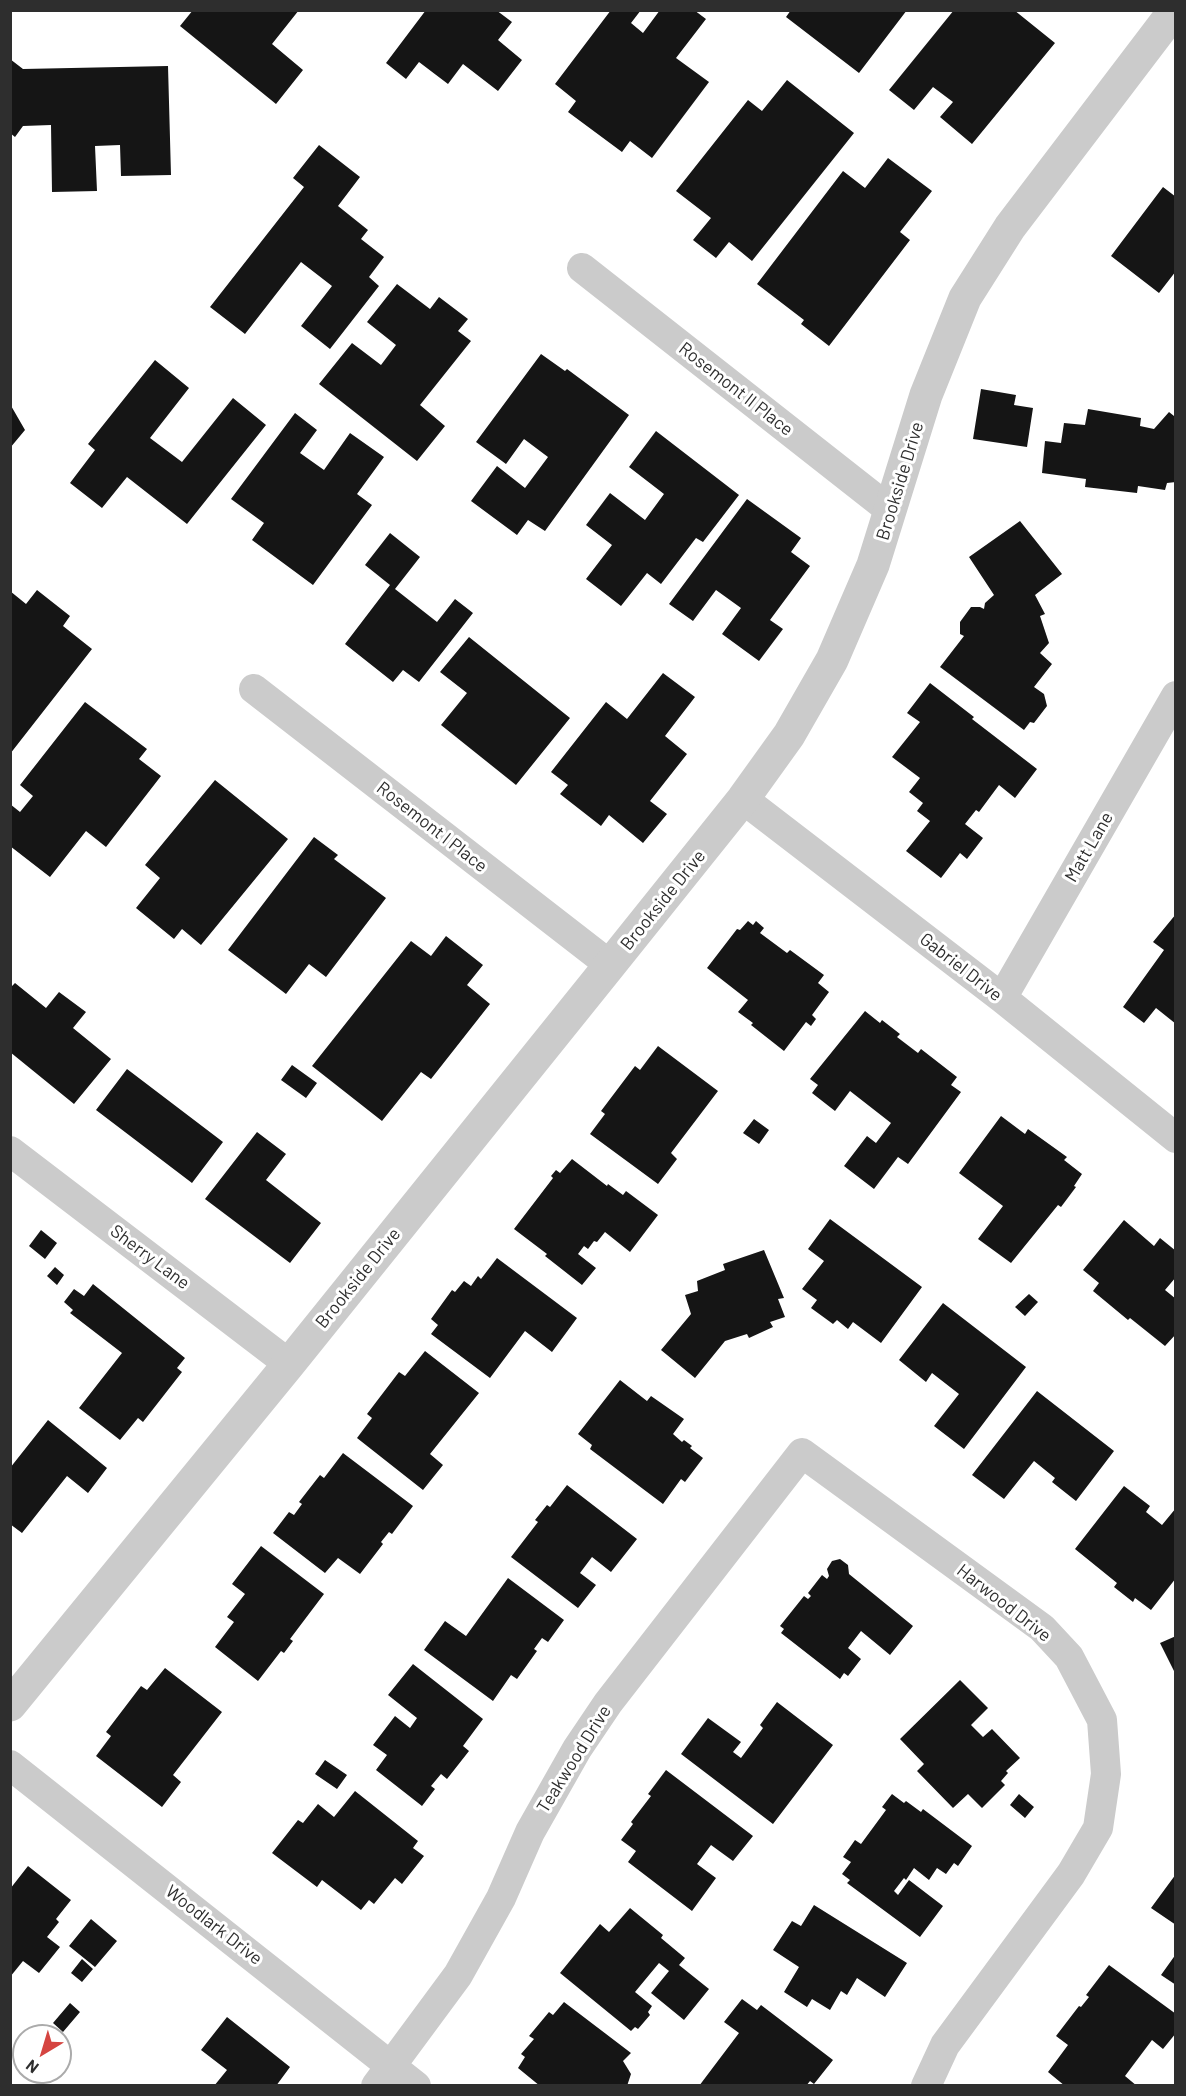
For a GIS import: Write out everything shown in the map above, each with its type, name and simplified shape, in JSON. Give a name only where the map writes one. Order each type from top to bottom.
[{"type":"street","name":"Brookside Drive","points":[[10,1705],[289,1364],[610,965],[743,799],[789,735],[832,660],[873,565],[926,395],[965,298],[1010,227],[1174,12]]},
{"type":"street","name":"Rosemont II Place","points":[[582,268],[890,510]]},
{"type":"street","name":"Rosemont I Place","points":[[254,689],[610,965]]},
{"type":"street","name":"Matt Lane","points":[[1002,998],[1176,696]]},
{"type":"street","name":"Gabriel Drive","points":[[743,799],[1002,998],[1176,1138]]},
{"type":"street","name":"Sherry Lane","points":[[10,1151],[289,1364]]},
{"type":"street","name":"Teakwood Drive","points":[[384,2075],[458,1975],[501,1898],[530,1832],[577,1749],[608,1703],[802,1453]]},
{"type":"street","name":"Harwood Drive","points":[[802,1453],[1042,1628],[1069,1657],[1102,1720],[1106,1774],[1098,1828],[1071,1874],[945,2044],[926,2085]]},
{"type":"street","name":"Woodlark Drive","points":[[10,1765],[384,2075],[416,2085]]},
{"type":"building","points":[[193,10],[299,10],[272,44],[303,70],[276,104],[180,26]]},
{"type":"building","points":[[426,10],[496,10],[512,22],[498,40],[522,60],[498,91],[463,64],[448,84],[419,62],[406,79],[386,63]]},
{"type":"building","points":[[611,10],[641,10],[631,23],[643,33],[660,10],[694,10],[706,19],[676,58],[709,82],[652,158],[630,141],[622,152],[568,112],[576,101],[555,84]]},
{"type":"building","points":[[791,10],[907,10],[859,73],[786,17]]},
{"type":"building","points":[[954,10],[1014,10],[1055,43],[972,144],[940,117],[953,102],[933,87],[914,110],[889,90]]},
{"type":"building","points":[[10,59],[23,69],[168,66],[171,175],[121,176],[120,145],[95,146],[97,191],[52,192],[51,125],[23,126],[15,137],[10,133]]},
{"type":"building","points":[[787,80],[854,133],[752,261],[729,242],[716,258],[693,240],[711,218],[676,191],[748,100],[762,111]]},
{"type":"building","points":[[319,145],[360,177],[338,206],[368,230],[361,239],[384,257],[369,277],[379,286],[330,349],[301,326],[332,286],[301,262],[245,334],[210,307],[304,187],[293,178]]},
{"type":"building","points":[[888,158],[932,191],[900,232],[910,240],[829,346],[801,324],[804,320],[757,284],[843,171],[865,188]]},
{"type":"building","points":[[1163,187],[1176,197],[1176,271],[1159,293],[1111,256]]},
{"type":"building","points":[[397,284],[430,309],[439,297],[468,319],[458,331],[471,341],[420,405],[445,426],[417,461],[319,384],[352,343],[381,365],[396,345],[367,322]]},
{"type":"building","points":[[541,354],[565,371],[567,369],[629,415],[545,531],[528,520],[517,535],[471,501],[497,466],[525,488],[548,457],[524,439],[506,464],[476,442]]},
{"type":"building","points":[[155,360],[189,388],[150,438],[182,462],[233,398],[266,425],[187,524],[127,477],[102,508],[70,483],[95,450],[88,444]]},
{"type":"building","points":[[981,389],[1016,395],[1014,405],[1033,408],[1027,447],[973,439]]},
{"type":"building","points":[[10,404],[25,430],[10,448]]},
{"type":"building","points":[[1088,409],[1141,418],[1140,426],[1154,429],[1169,412],[1174,416],[1176,414],[1176,482],[1167,483],[1165,490],[1138,486],[1137,493],[1085,487],[1086,479],[1042,473],[1045,441],[1061,443],[1064,423],[1085,425]]},
{"type":"building","points":[[295,413],[317,430],[300,453],[324,470],[350,433],[384,457],[357,494],[372,505],[313,585],[252,540],[264,523],[231,499]]},
{"type":"building","points":[[656,431],[739,495],[703,542],[696,538],[661,584],[647,573],[621,606],[586,579],[612,545],[586,525],[610,493],[645,520],[664,494],[629,467]]},
{"type":"building","points":[[747,499],[801,538],[791,552],[810,566],[770,620],[783,629],[759,661],[722,634],[741,608],[716,590],[693,621],[669,604]]},
{"type":"building","points":[[1020,521],[1062,574],[1035,595],[1045,614],[1040,616],[1049,643],[1040,653],[1052,664],[1034,687],[1044,694],[1047,706],[1034,723],[1030,722],[1024,730],[940,667],[964,636],[960,634],[960,622],[971,607],[984,609],[985,603],[994,595],[969,557]]},
{"type":"building","points":[[390,533],[420,557],[395,589],[437,622],[455,599],[473,613],[419,682],[403,670],[393,682],[345,644],[390,585],[365,565]]},
{"type":"building","points":[[37,590],[70,616],[63,626],[92,649],[10,754],[10,591],[26,604]]},
{"type":"building","points":[[469,637],[570,718],[516,785],[441,725],[467,693],[440,672]]},
{"type":"building","points":[[663,673],[695,697],[665,736],[687,754],[650,801],[667,814],[643,843],[609,815],[601,826],[560,794],[568,785],[551,772],[606,702],[627,719]]},
{"type":"building","points":[[930,683],[1037,769],[1015,798],[999,785],[979,812],[976,810],[965,824],[983,838],[967,859],[960,853],[941,878],[906,851],[930,821],[917,811],[923,803],[909,792],[920,778],[892,757],[920,722],[907,713]]},
{"type":"building","points":[[85,702],[147,749],[139,759],[161,776],[106,847],[86,831],[50,877],[10,846],[10,804],[20,812],[33,796],[20,785]]},
{"type":"building","points":[[215,780],[288,839],[201,945],[182,929],[174,939],[136,908],[160,878],[145,865]]},
{"type":"building","points":[[314,837],[338,855],[334,859],[386,898],[326,977],[309,964],[286,994],[228,950]]},
{"type":"building","points":[[1176,914],[1176,1024],[1156,1008],[1144,1023],[1123,1007],[1164,950],[1153,942]]},
{"type":"building","points":[[748,921],[753,925],[756,921],[764,928],[760,933],[787,953],[790,950],[824,975],[818,983],[829,992],[812,1015],[816,1019],[811,1026],[806,1022],[784,1051],[738,1012],[748,1000],[707,968],[737,929],[740,930]]},
{"type":"building","points":[[446,936],[483,965],[467,985],[490,1004],[431,1079],[421,1072],[382,1121],[312,1066],[411,941],[431,956]]},
{"type":"building","points":[[15,983],[46,1008],[59,992],[86,1012],[73,1028],[111,1059],[74,1104],[10,1052],[10,988]]},
{"type":"building","points":[[865,1011],[880,1023],[882,1020],[900,1034],[897,1037],[918,1053],[921,1049],[957,1077],[951,1085],[961,1092],[908,1164],[898,1157],[874,1189],[844,1166],[867,1136],[876,1143],[891,1123],[850,1091],[835,1111],[812,1093],[818,1085],[810,1079]]},
{"type":"building","points":[[658,1046],[718,1091],[671,1153],[677,1159],[658,1184],[590,1134],[605,1114],[601,1111],[635,1066],[640,1070]]},
{"type":"building","points":[[292,1065],[317,1083],[306,1098],[281,1080]]},
{"type":"building","points":[[127,1069],[223,1142],[192,1183],[96,1110]]},
{"type":"building","points":[[1001,1116],[1025,1134],[1028,1129],[1067,1157],[1064,1160],[1082,1174],[1074,1186],[1076,1187],[1061,1207],[1058,1205],[1011,1263],[978,1239],[1003,1206],[959,1173]]},
{"type":"building","points":[[754,1119],[769,1130],[759,1144],[743,1133]]},
{"type":"building","points":[[257,1132],[286,1154],[266,1180],[321,1223],[290,1263],[205,1199]]},
{"type":"building","points":[[572,1159],[607,1186],[608,1184],[623,1195],[626,1191],[658,1215],[630,1252],[605,1232],[588,1249],[584,1246],[578,1254],[596,1268],[582,1285],[514,1229],[553,1178],[551,1176],[556,1170],[560,1173]]},
{"type":"building","points":[[830,1219],[922,1287],[881,1343],[853,1322],[848,1329],[837,1320],[833,1324],[811,1308],[817,1300],[802,1289],[824,1261],[808,1249]]},
{"type":"building","points":[[1124,1220],[1154,1246],[1160,1238],[1176,1251],[1176,1277],[1165,1290],[1176,1299],[1176,1334],[1165,1346],[1093,1291],[1099,1283],[1083,1270]]},
{"type":"building","points":[[41,1230],[57,1243],[45,1259],[29,1246]]},
{"type":"building","points":[[764,1250],[784,1298],[778,1299],[785,1317],[770,1322],[773,1327],[749,1338],[747,1334],[725,1341],[695,1378],[661,1350],[691,1314],[685,1295],[698,1291],[697,1281],[725,1270],[723,1264]]},
{"type":"building","points":[[497,1258],[577,1318],[552,1352],[525,1331],[490,1378],[431,1334],[438,1325],[431,1319],[452,1290],[455,1292],[464,1281],[471,1286],[478,1276],[481,1279]]},
{"type":"building","points":[[55,1267],[64,1275],[57,1285],[47,1276]]},
{"type":"building","points":[[93,1284],[185,1358],[177,1368],[182,1372],[143,1422],[138,1418],[120,1440],[79,1408],[122,1353],[70,1313],[73,1310],[64,1302],[74,1289],[84,1296]]},
{"type":"building","points":[[1029,1294],[1038,1302],[1025,1316],[1015,1307]]},
{"type":"building","points":[[943,1303],[1026,1367],[964,1449],[934,1426],[959,1394],[932,1373],[926,1382],[899,1360]]},
{"type":"building","points":[[425,1351],[479,1393],[430,1454],[443,1465],[423,1490],[357,1438],[372,1418],[367,1414],[399,1372],[405,1376]]},
{"type":"building","points":[[620,1380],[647,1401],[651,1396],[684,1419],[673,1434],[682,1442],[684,1440],[692,1446],[690,1448],[703,1458],[685,1482],[681,1479],[663,1504],[590,1449],[592,1445],[578,1434]]},
{"type":"building","points":[[1037,1391],[1114,1451],[1076,1501],[1052,1482],[1055,1478],[1034,1461],[1004,1499],[972,1475]]},
{"type":"building","points":[[48,1420],[107,1468],[88,1493],[67,1476],[22,1533],[10,1524],[10,1468]]},
{"type":"building","points":[[343,1453],[413,1506],[392,1534],[389,1532],[381,1542],[383,1544],[360,1574],[338,1558],[325,1573],[273,1533],[289,1512],[294,1515],[302,1504],[299,1502],[320,1475],[324,1478]]},
{"type":"building","points":[[567,1485],[637,1539],[611,1572],[592,1557],[580,1573],[596,1585],[578,1608],[511,1557],[538,1522],[535,1520],[547,1505],[550,1507]]},
{"type":"building","points":[[1124,1486],[1150,1506],[1146,1512],[1162,1525],[1176,1508],[1176,1578],[1151,1610],[1135,1598],[1133,1602],[1114,1587],[1117,1583],[1075,1549]]},
{"type":"building","points":[[261,1546],[324,1594],[290,1639],[293,1641],[284,1653],[281,1651],[258,1681],[215,1647],[234,1622],[227,1617],[245,1594],[232,1584]]},
{"type":"building","points":[[840,1559],[848,1565],[849,1574],[913,1626],[890,1655],[861,1631],[848,1648],[861,1659],[848,1676],[844,1673],[840,1679],[781,1633],[784,1629],[780,1626],[804,1596],[808,1599],[811,1596],[808,1593],[822,1575],[827,1579],[829,1576],[827,1569],[832,1561]]},
{"type":"building","points":[[508,1578],[564,1620],[548,1642],[542,1638],[534,1649],[537,1651],[517,1679],[511,1675],[493,1701],[424,1650],[445,1621],[466,1636]]},
{"type":"building","points":[[1176,1636],[1176,1675],[1160,1643]]},
{"type":"building","points":[[413,1664],[483,1719],[463,1746],[469,1751],[447,1779],[441,1774],[431,1786],[435,1789],[422,1806],[376,1770],[387,1755],[373,1745],[395,1716],[410,1728],[417,1718],[388,1695]]},
{"type":"building","points":[[165,1668],[222,1712],[173,1775],[181,1782],[162,1807],[96,1756],[111,1736],[106,1732],[141,1686],[147,1690]]},
{"type":"building","points":[[960,1680],[988,1708],[971,1725],[983,1737],[992,1729],[1020,1758],[1006,1771],[1008,1773],[1001,1781],[1005,1785],[982,1808],[968,1794],[953,1808],[917,1771],[924,1764],[900,1739]]},
{"type":"building","points":[[777,1702],[833,1745],[773,1824],[681,1754],[708,1718],[741,1742],[733,1752],[741,1758],[763,1728],[760,1725]]},
{"type":"building","points":[[325,1760],[347,1775],[337,1789],[315,1774]]},
{"type":"building","points":[[666,1770],[753,1836],[733,1861],[711,1845],[697,1864],[716,1878],[692,1911],[628,1862],[636,1851],[621,1840],[633,1824],[631,1822],[651,1796],[648,1794]]},
{"type":"building","points":[[355,1791],[418,1841],[413,1848],[424,1856],[402,1884],[395,1878],[374,1904],[369,1900],[361,1910],[322,1880],[317,1887],[272,1853],[298,1820],[303,1823],[318,1804],[334,1817]]},
{"type":"building","points":[[892,1794],[921,1812],[923,1809],[972,1846],[958,1866],[954,1863],[946,1874],[937,1868],[929,1880],[914,1868],[906,1880],[904,1878],[894,1891],[898,1895],[909,1880],[943,1906],[920,1937],[847,1883],[850,1880],[842,1874],[851,1862],[843,1857],[855,1840],[861,1844],[886,1810],[882,1807]]},
{"type":"building","points":[[1019,1794],[1034,1807],[1025,1818],[1010,1805]]},
{"type":"building","points":[[28,1866],[71,1900],[56,1919],[59,1922],[47,1937],[60,1947],[39,1973],[23,1961],[10,1977],[10,1889]]},
{"type":"building","points":[[1176,1874],[1176,1925],[1151,1908]]},
{"type":"building","points":[[814,1905],[907,1963],[885,1997],[857,1978],[847,1995],[841,1991],[830,2010],[812,1999],[807,2007],[784,1992],[799,1967],[773,1950],[792,1921],[801,1926]]},
{"type":"building","points":[[630,1908],[663,1935],[661,1938],[685,1958],[679,1965],[709,1989],[684,2020],[651,1993],[669,1971],[659,1963],[635,1992],[652,2006],[648,2012],[650,2015],[638,2029],[635,2027],[631,2031],[560,1973],[600,1924],[609,1932]]},
{"type":"building","points":[[91,1919],[117,1941],[95,1967],[69,1946]]},
{"type":"building","points":[[1176,1954],[1176,1985],[1161,1975]]},
{"type":"building","points":[[82,1959],[93,1969],[82,1982],[71,1973]]},
{"type":"building","points":[[1109,1965],[1176,2014],[1176,2033],[1163,2049],[1152,2040],[1125,2076],[1137,2086],[1065,2086],[1048,2072],[1068,2045],[1056,2036],[1079,2006],[1081,2007],[1089,1997],[1086,1995]]},
{"type":"building","points":[[742,1999],[757,2010],[761,2005],[833,2060],[814,2084],[810,2081],[806,2086],[699,2086],[739,2033],[724,2022]]},
{"type":"building","points":[[564,2002],[631,2053],[623,2061],[631,2074],[627,2086],[540,2086],[518,2068],[525,2057],[521,2054],[534,2039],[529,2036],[549,2012],[553,2015]]},
{"type":"building","points":[[70,2003],[80,2012],[70,2024],[53,2023]]},
{"type":"building","points":[[227,2017],[290,2067],[276,2086],[214,2086],[227,2070],[201,2050]]}]
